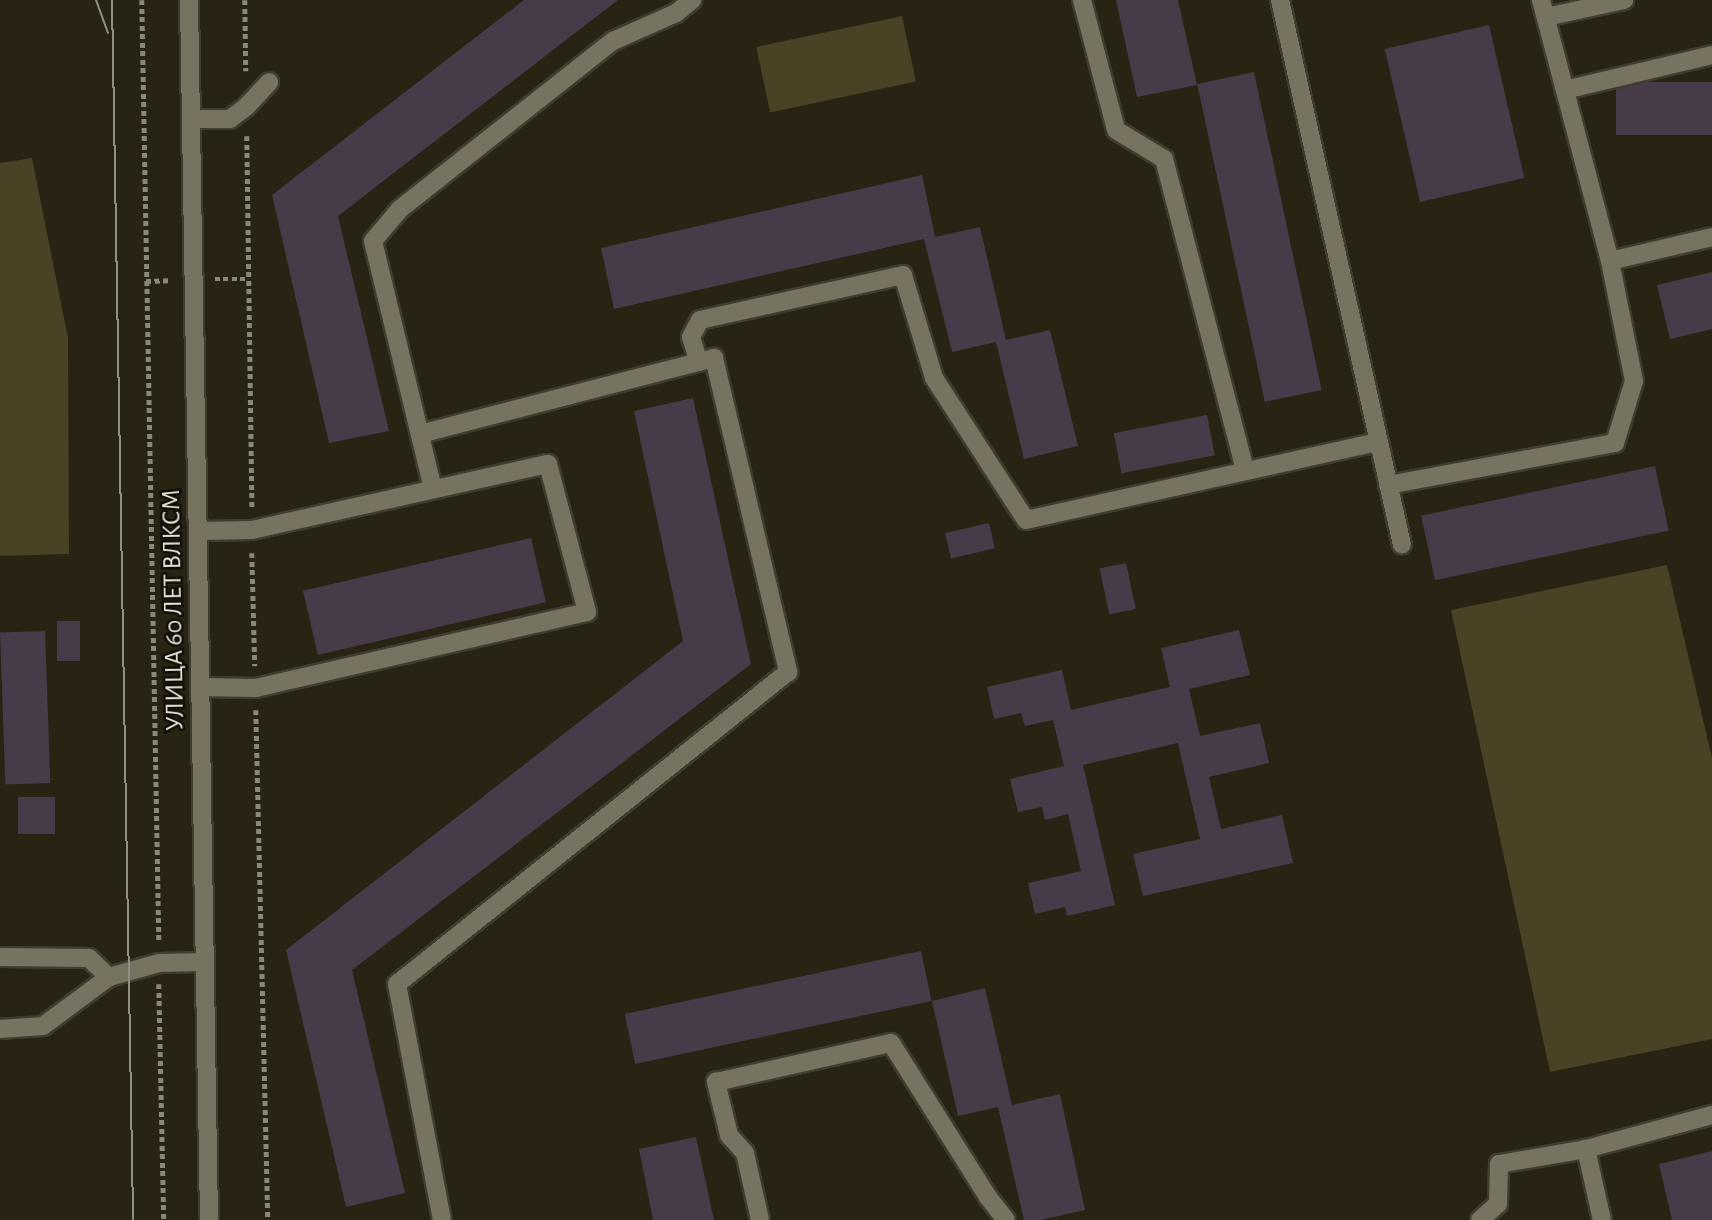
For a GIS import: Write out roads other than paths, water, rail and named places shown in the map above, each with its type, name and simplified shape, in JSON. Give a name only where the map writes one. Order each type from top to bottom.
[{"type":"street","name":"УЛИЦА 60 ЛЕТ ВЛКСМ","points":[[189,0],[200,531],[203,962],[209,1220]]},
{"type":"street","points":[[433,489],[373,242],[400,209],[613,41],[676,13],[692,0]]},
{"type":"street","points":[[1082,0],[1116,130],[1164,159],[1245,471]]},
{"type":"street","points":[[1280,0],[1402,545]]},
{"type":"street","points":[[1388,485],[1615,443],[1634,381],[1610,261],[1544,9],[1624,0]]},
{"type":"street","points":[[1565,90],[1712,55]]},
{"type":"street","points":[[191,119],[230,119],[246,107],[269,82]]},
{"type":"street","points":[[1610,261],[1712,237]]},
{"type":"street","points":[[699,362],[691,337],[700,320],[902,275],[934,378],[1026,520],[1377,442]]},
{"type":"street","points":[[420,434],[714,358],[788,672],[397,984],[442,1220]]},
{"type":"street","points":[[200,531],[252,530],[548,464],[587,612],[256,688],[201,687]]},
{"type":"street","points":[[0,957],[89,958],[109,977]]},
{"type":"street","points":[[0,1030],[43,1026],[109,977],[159,963],[203,962]]},
{"type":"street","points":[[760,1220],[745,1153],[729,1135],[716,1082],[891,1043],[988,1198],[1006,1220]]},
{"type":"street","points":[[1480,1220],[1498,1204],[1499,1164],[1586,1149],[1712,1115]]},
{"type":"street","points":[[1586,1149],[1602,1220]]},
{"type":"tram line","points":[[96,0],[108,33]]},
{"type":"tram line","points":[[112,0],[133,1220]]}]
